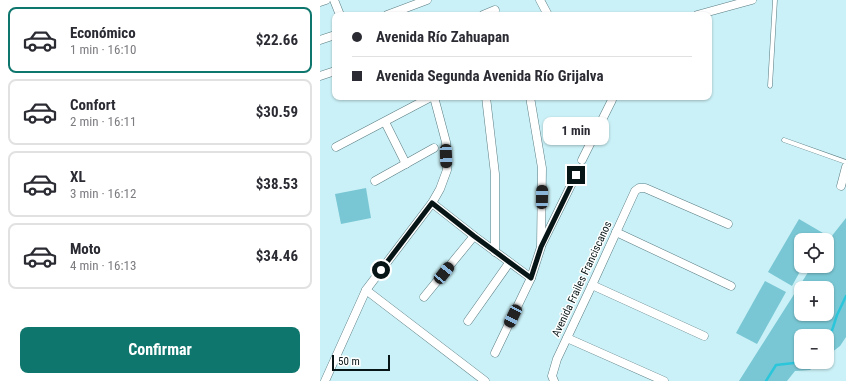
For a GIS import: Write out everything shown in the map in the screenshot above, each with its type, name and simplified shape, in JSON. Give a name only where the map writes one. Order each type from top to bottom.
[{"type":"street","points":[[320,2],[326,0]]},
{"type":"street","points":[[334,0],[339,12]]},
{"type":"street","points":[[395,12],[427,0]]},
{"type":"street","points":[[540,0],[546,12]]},
{"type":"street","points":[[708,12],[752,0]]},
{"type":"street","points":[[490,12],[495,10]]},
{"type":"street","points":[[320,40],[332,36]]},
{"type":"street","points":[[320,76],[332,72]]},
{"type":"street","points":[[336,147],[426,100]]},
{"type":"street","points":[[325,381],[366,290],[432,203],[440,189],[446,170],[446,142],[433,100]]},
{"type":"street","points":[[486,100],[496,174],[495,252]]},
{"type":"street","points":[[531,100],[542,168],[541,247]]},
{"type":"street","points":[[582,160],[612,100]]},
{"type":"street","points":[[385,122],[406,164]]},
{"type":"street","points":[[375,181],[434,148]]},
{"type":"street","points":[[841,186],[846,167]]},
{"type":"street","points":[[495,353],[531,278],[541,247],[576,175]]},
{"type":"street","name":"Avenida Frailes Franciscanos","points":[[554,381],[552,376],[557,358],[635,191],[639,188],[645,188],[728,224]]},
{"type":"street","points":[[432,203],[509,263],[531,278]]},
{"type":"street","points":[[616,232],[731,286]]},
{"type":"street","points":[[424,298],[474,236]]},
{"type":"street","points":[[468,321],[509,263]]},
{"type":"street","points":[[592,285],[704,336]]},
{"type":"street","points":[[366,290],[483,380]]},
{"type":"street","points":[[567,338],[664,381]]},
{"type":"lane","points":[[770,86],[775,0]]},
{"type":"lane","points":[[784,140],[846,162]]},
{"type":"shaded area","points":[[366,188],[371,218],[341,224],[335,194]]},
{"type":"shaded area","points":[[846,218],[846,337],[840,346],[834,351],[834,329],[794,329],[794,369],[811,369],[795,371],[787,381],[739,381],[794,294],[794,321],[834,321],[834,281],[802,281],[808,273],[834,273],[834,233]]},
{"type":"shaded area","points":[[799,219],[823,233],[794,233],[794,273],[799,273],[792,286],[768,272]]},
{"type":"shaded area","points":[[765,281],[786,292],[757,344],[736,333]]},
{"type":"waterway","points":[[832,329],[846,296]]},
{"type":"waterway","points":[[766,381],[776,365],[794,363]]},
{"type":"route","points":[[381,270],[432,203],[509,263],[531,278],[541,247],[576,175]]}]
